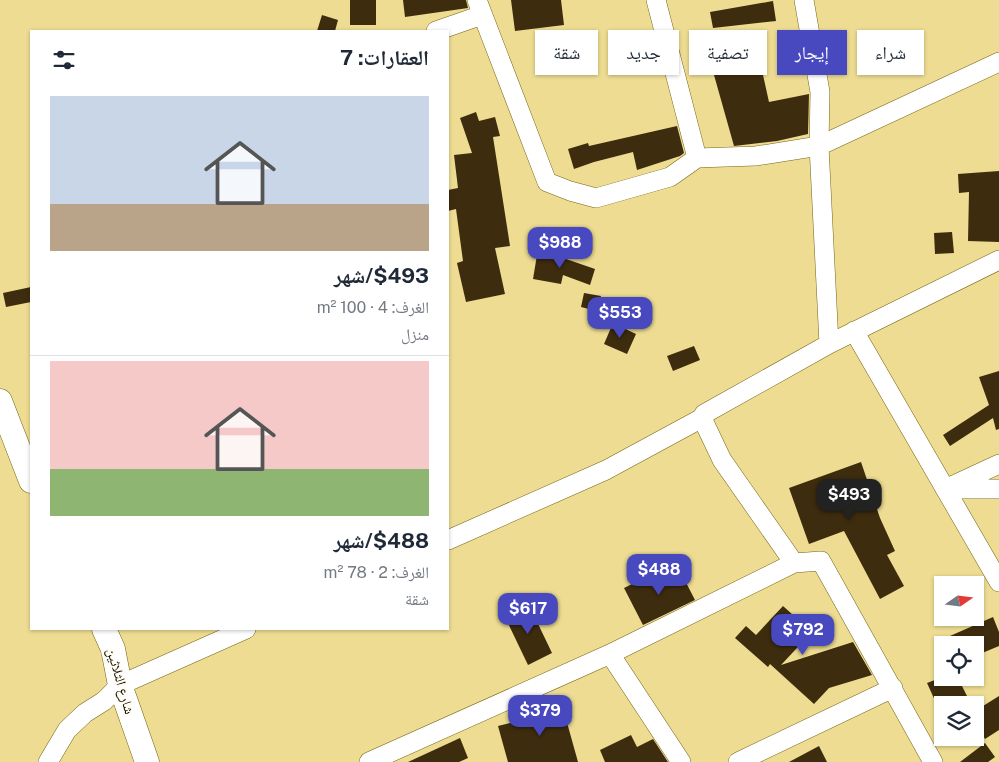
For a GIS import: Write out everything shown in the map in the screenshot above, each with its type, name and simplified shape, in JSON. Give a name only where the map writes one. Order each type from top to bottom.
[{"type":"street","points":[[656,0],[697,158]]},
{"type":"street","points":[[804,0],[820,92],[819,146],[830,344]]},
{"type":"street","points":[[438,30],[479,7],[547,182],[596,198],[670,177],[697,158],[756,156],[819,146],[999,62]]},
{"type":"street","points":[[449,540],[606,470],[702,418],[704,414],[854,331],[999,260]]},
{"type":"street","points":[[854,331],[999,582]]},
{"type":"street","points":[[0,401],[30,478]]},
{"type":"street","points":[[702,418],[722,460],[794,563]]},
{"type":"street","points":[[945,490],[999,464]]},
{"type":"street","points":[[945,490],[999,489]]},
{"type":"street","points":[[369,762],[610,654],[794,563],[821,561],[934,762]]},
{"type":"street","name":"شارع الثلاثين","points":[[104,630],[113,649],[120,685],[151,761]]},
{"type":"street","points":[[48,762],[68,730],[84,713],[104,701],[120,685],[244,630]]},
{"type":"street","points":[[610,654],[681,762]]},
{"type":"street","points":[[738,762],[893,688]]},
{"type":"building","points":[[350,0],[376,0],[376,25],[350,25]]},
{"type":"building","points":[[403,0],[466,0],[468,8],[405,17]]},
{"type":"building","points":[[511,0],[561,0],[564,25],[515,31]]},
{"type":"building","points":[[773,1],[776,21],[713,28],[710,12]]},
{"type":"building","points":[[322,15],[338,20],[335,30],[317,30]]},
{"type":"building","points":[[714,75],[763,75],[769,102],[809,94],[808,134],[777,141],[734,146]]},
{"type":"building","points":[[476,112],[479,121],[495,117],[500,136],[493,137],[510,246],[495,248],[505,294],[466,302],[457,263],[463,261],[456,209],[449,211],[449,190],[458,188],[454,155],[472,153],[460,118]]},
{"type":"building","points":[[677,126],[684,153],[680,156],[637,170],[633,152],[574,169],[568,149],[588,143],[589,146]]},
{"type":"building","points":[[999,171],[999,242],[968,241],[969,192],[959,193],[958,174]]},
{"type":"building","points":[[952,232],[954,253],[935,254],[934,233]]},
{"type":"building","points":[[538,249],[567,255],[566,259],[595,269],[590,285],[563,275],[561,284],[533,279]]},
{"type":"building","points":[[30,287],[30,302],[6,307],[3,293]]},
{"type":"building","points":[[584,293],[601,296],[597,311],[581,307]]},
{"type":"building","points":[[613,323],[636,334],[627,354],[604,344]]},
{"type":"building","points":[[694,346],[700,360],[673,371],[667,356]]},
{"type":"building","points":[[999,371],[999,429],[996,430],[993,418],[950,446],[943,435],[989,405],[979,377]]},
{"type":"building","points":[[861,462],[880,518],[895,551],[887,555],[904,586],[880,599],[844,531],[809,544],[789,488]]},
{"type":"building","points":[[678,567],[695,600],[643,625],[624,588],[644,578],[646,583]]},
{"type":"building","points":[[529,605],[552,653],[528,665],[505,617]]},
{"type":"building","points":[[783,606],[812,632],[781,665],[853,642],[872,675],[829,688],[814,704],[770,664],[768,667],[735,638],[746,626],[756,635]]},
{"type":"building","points":[[993,617],[999,632],[999,646],[984,652],[984,636],[950,636],[973,626],[984,626],[984,621]]},
{"type":"building","points":[[934,680],[934,686],[962,686],[967,696],[934,696],[934,698],[927,683]]},
{"type":"building","points":[[999,696],[999,730],[985,739],[984,737],[984,705]]},
{"type":"building","points":[[561,701],[578,762],[508,762],[498,726],[537,716],[534,708]]},
{"type":"building","points":[[631,735],[637,747],[653,739],[668,762],[605,762],[600,750]]},
{"type":"building","points":[[460,738],[468,758],[459,762],[408,762]]},
{"type":"building","points":[[984,744],[995,757],[988,762],[960,762],[981,746],[984,746]]},
{"type":"building","points":[[819,746],[827,762],[789,762]]}]
